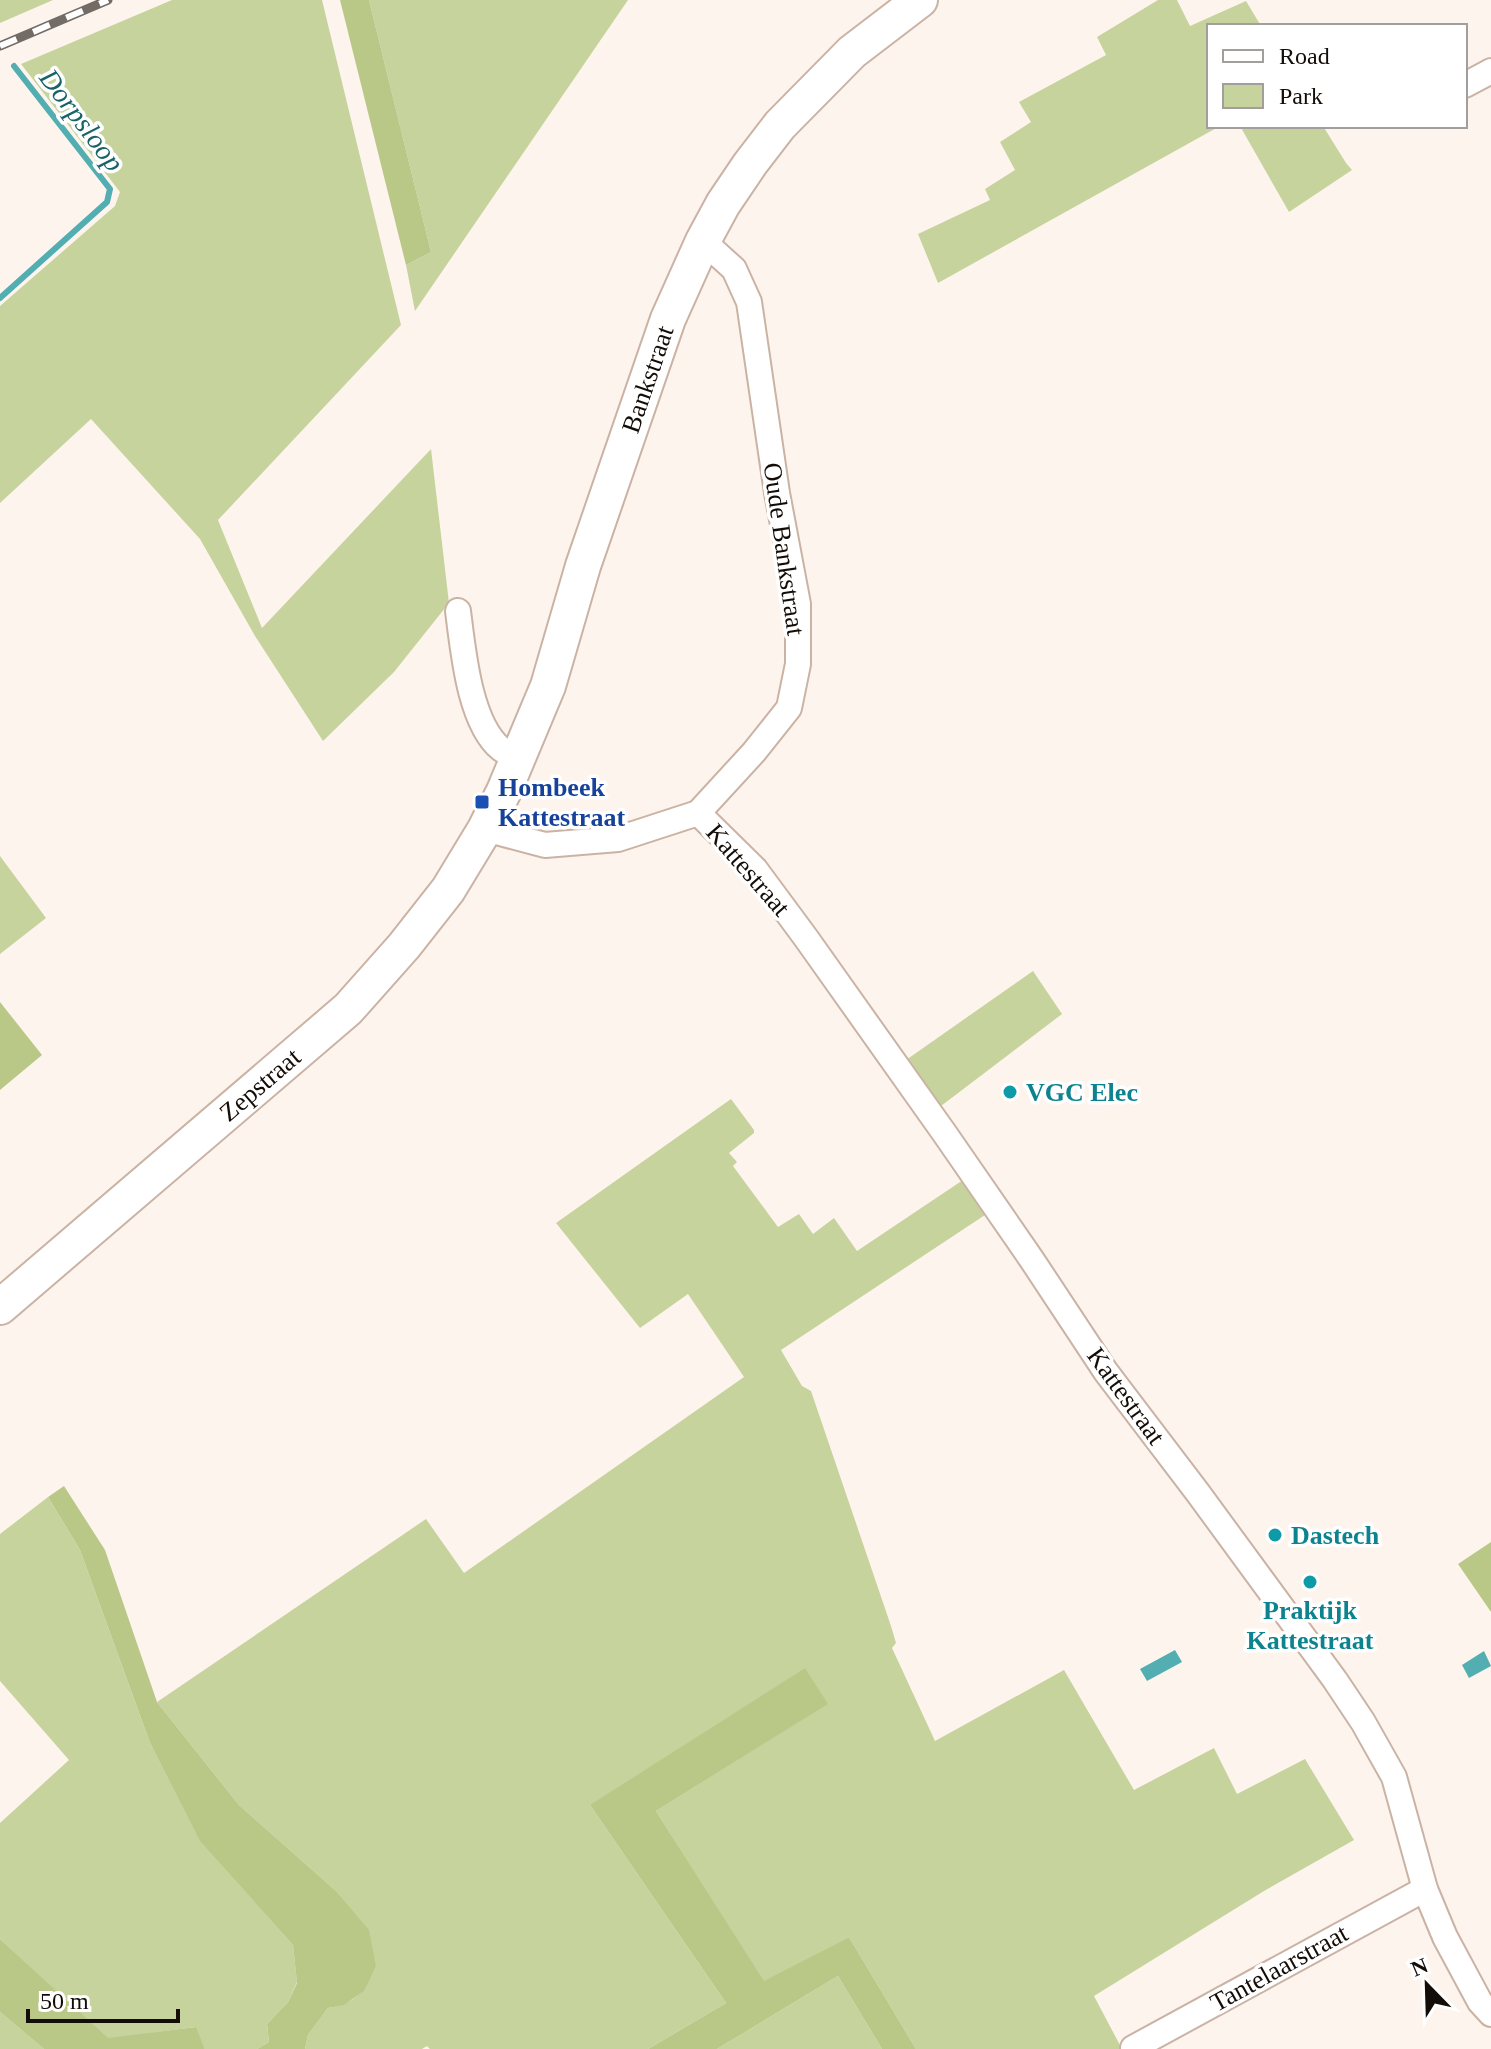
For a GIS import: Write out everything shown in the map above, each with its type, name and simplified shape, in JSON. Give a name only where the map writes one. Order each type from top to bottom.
[{"type":"street","name":"Bankstraat","points":[[485,829],[519,758],[548,686],[583,566],[668,319],[703,241],[723,204],[780,125],[852,52],[920,0]]},
{"type":"street","points":[[1467,84],[1491,71]]},
{"type":"street","name":"Oude Bankstraat","points":[[485,829],[545,845],[618,839],[698,813],[789,708],[798,664],[798,604],[777,493],[749,302],[734,269],[703,241]]},
{"type":"street","points":[[458,611],[475,705],[490,737],[502,750],[519,758]]},
{"type":"street","name":"Kattestraat","points":[[698,813],[755,869],[806,938],[945,1134],[1106,1372],[1198,1493],[1363,1722],[1394,1777],[1425,1889],[1445,1937],[1480,2002],[1491,2014]]},
{"type":"street","name":"Zepstraat","points":[[0,1307],[348,1009],[448,890],[485,829]]},
{"type":"street","name":"Tantelaarstraat","points":[[1133,2048],[1425,1889]]},
{"type":"green space","points":[[0,0],[53,0],[0,23]]},
{"type":"green space","points":[[172,0],[322,0],[401,325],[218,520],[262,628],[431,449],[449,603],[394,672],[323,741],[255,636],[200,539],[91,419],[0,503],[0,306],[115,206],[120,192],[21,64]]},
{"type":"green space","points":[[340,0],[369,0],[431,252],[406,265]]},
{"type":"green space","points":[[369,0],[628,0],[415,311],[406,265],[431,252]]},
{"type":"green space","points":[[1158,0],[1177,0],[1190,26],[1246,1],[1260,24],[1207,24],[1207,128],[1216,128],[938,283],[918,234],[990,200],[985,189],[1015,170],[1000,142],[1031,122],[1019,102],[1106,55],[1097,37]]},
{"type":"green space","points":[[1241,128],[1324,128],[1352,170],[1289,212]]},
{"type":"green space","points":[[0,856],[46,918],[0,954]]},
{"type":"green space","points":[[1033,971],[1062,1014],[941,1106],[906,1060]]},
{"type":"green space","points":[[0,1002],[42,1055],[0,1090]]},
{"type":"green space","points":[[731,1099],[754,1130],[729,1153],[737,1162],[733,1166],[778,1227],[799,1214],[813,1234],[834,1218],[857,1251],[963,1180],[988,1213],[781,1350],[802,1386],[811,1391],[891,1626],[896,1643],[892,1648],[935,1741],[1064,1670],[1134,1790],[1214,1748],[1237,1794],[1305,1759],[1354,1840],[1264,1891],[1094,1996],[1122,2049],[916,2049],[849,1937],[764,1982],[656,1811],[827,1704],[590,1805],[726,2003],[648,2049],[430,2049],[427,2046],[422,2049],[305,2049],[308,2035],[328,2008],[346,2003],[358,1995],[376,1967],[335,1890],[239,1805],[157,1702],[426,1519],[464,1573],[744,1377],[688,1294],[640,1328],[556,1223]]},
{"type":"green space","points":[[64,1486],[105,1550],[157,1702],[239,1805],[335,1890],[369,1930],[376,1967],[364,1991],[344,2005],[328,2008],[308,2035],[305,2049],[257,2049],[269,2042],[267,2024],[288,2002],[297,1983],[293,1945],[200,1841],[150,1743],[80,1550],[48,1497]]},
{"type":"green space","points":[[48,1497],[80,1550],[150,1743],[200,1840],[293,1945],[297,1982],[288,2002],[267,2024],[269,2042],[257,2049],[205,2049],[195,2027],[108,2039],[0,1939],[0,1823],[69,1760],[0,1681],[0,1534]]},
{"type":"green space","points":[[1491,1542],[1491,1612],[1458,1564]]},
{"type":"green space","points":[[805,1668],[828,1704],[656,1811],[764,1981],[849,1937],[916,2049],[882,2049],[838,1976],[717,2049],[648,2049],[726,2003],[590,1805]]},
{"type":"green space","points":[[0,1939],[108,2038],[196,2027],[205,2049],[44,2049],[0,2012]]},
{"type":"green space","points":[[838,1976],[882,2049],[717,2049]]},
{"type":"green space","points":[[0,2012],[44,2049],[0,2049]]},
{"type":"water","points":[[1175,1650],[1182,1662],[1147,1681],[1140,1669]]},
{"type":"water","points":[[1484,1651],[1491,1666],[1469,1678],[1462,1665]]},
{"type":"waterway","name":"Dorpsloop","points":[[0,298],[107,202],[110,189],[14,66]]},
{"type":"railway","points":[[0,46],[108,0]]},
{"type":"place","name":"Hombeek Kattestraat","points":[[482,802]]},
{"type":"place","name":"VGC Elec","points":[[1010,1092]]},
{"type":"place","name":"Dastech","points":[[1275,1535]]},
{"type":"place","name":"Praktijk Kattestraat","points":[[1310,1582]]}]
